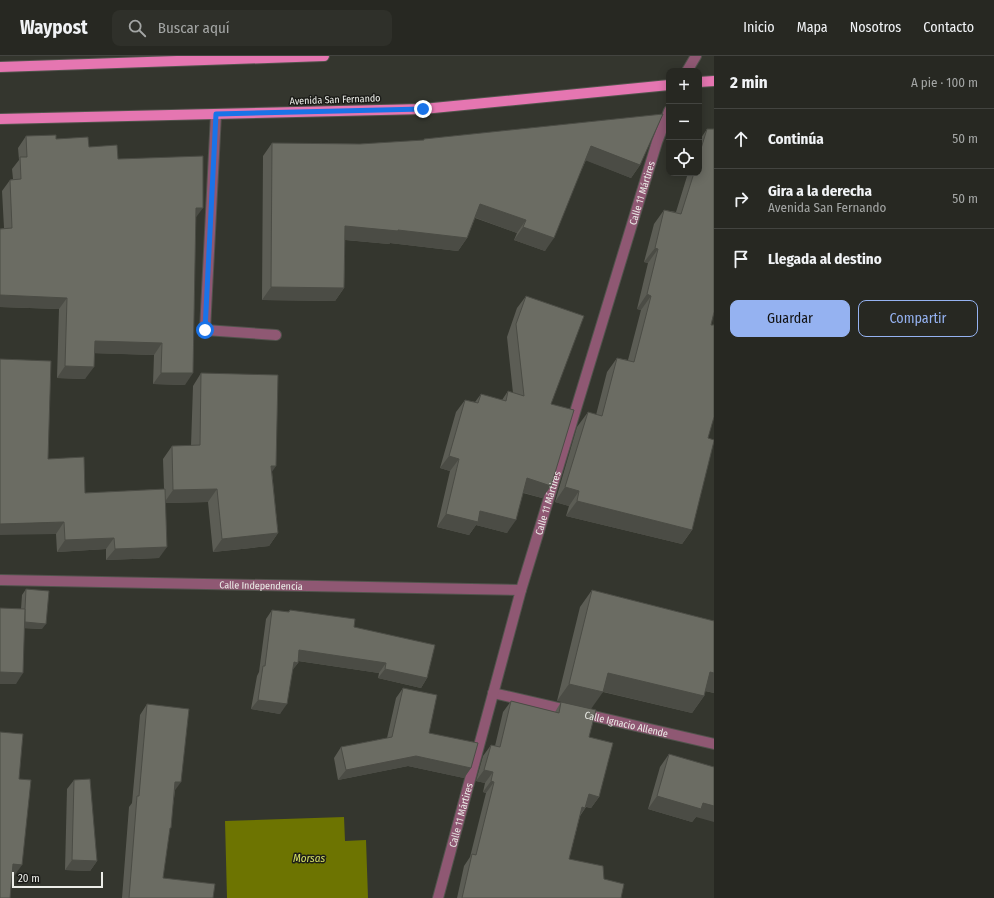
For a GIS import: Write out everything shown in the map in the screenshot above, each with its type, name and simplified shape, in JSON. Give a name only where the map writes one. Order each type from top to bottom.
[{"type":"main road","points":[[0,66],[240,57],[324,56]]},
{"type":"main road","points":[[702,82],[714,81]]},
{"type":"main road","name":"Avenida San Fernando","points":[[0,118],[423,109],[666,85]]},
{"type":"street","points":[[689,68],[696,56]]},
{"type":"street","points":[[216,114],[205,330],[276,335]]},
{"type":"street","name":"Calle 11 Mártires","points":[[438,898],[521,590],[653,157],[666,120]]},
{"type":"street","name":"Calle Independencia","points":[[0,580],[521,590]]},
{"type":"street","name":"Calle Ignacio Allende","points":[[493,693],[714,744]]},
{"type":"water","name":"Morsas","points":[[344,817],[345,841],[366,840],[368,898],[227,898],[225,821]]},
{"type":"building","points":[[663,114],[640,165],[591,146],[554,238],[523,227],[526,220],[480,204],[467,238],[398,230],[345,226],[344,288],[271,287],[272,143],[360,144],[424,140]]},
{"type":"building","points":[[707,129],[714,129],[714,312],[711,325],[714,325],[714,417],[708,438],[714,441],[692,530],[577,501],[579,491],[565,487],[588,412],[602,416],[617,358],[634,362],[651,296],[647,294],[658,249],[655,248],[664,210],[681,214],[693,176],[702,176],[702,145]]},
{"type":"building","points":[[56,135],[56,139],[88,137],[89,147],[117,145],[118,159],[203,156],[203,208],[196,208],[193,373],[161,373],[162,343],[95,341],[94,367],[65,366],[67,298],[0,295],[0,229],[12,228],[10,180],[21,179],[20,157],[27,157],[26,136]]},
{"type":"building","points":[[526,296],[584,316],[551,404],[574,410],[551,486],[527,478],[516,520],[480,511],[478,522],[446,514],[459,459],[449,456],[465,400],[478,403],[481,394],[506,401],[508,391],[524,396],[516,324]]},
{"type":"building","points":[[0,359],[51,361],[48,459],[84,457],[85,493],[165,489],[167,547],[115,549],[114,538],[65,540],[64,522],[0,524]]},
{"type":"building","points":[[201,373],[278,375],[276,466],[271,466],[278,533],[222,539],[217,489],[173,490],[172,446],[200,445]]},
{"type":"building","points":[[26,589],[49,591],[46,624],[25,622]]},
{"type":"building","points":[[592,590],[714,621],[714,673],[710,672],[704,696],[608,673],[603,692],[569,684]]},
{"type":"building","points":[[0,608],[25,609],[23,673],[0,672]]},
{"type":"building","points":[[272,610],[289,612],[290,610],[355,619],[354,627],[435,645],[427,678],[385,669],[386,663],[299,650],[298,663],[294,662],[287,704],[258,700],[263,666],[265,666]]},
{"type":"building","points":[[403,688],[437,695],[429,733],[478,743],[471,768],[416,756],[346,770],[341,747],[392,737]]},
{"type":"building","points":[[511,701],[559,713],[561,702],[596,710],[589,737],[613,743],[599,797],[589,794],[585,808],[582,807],[569,859],[603,866],[604,879],[624,884],[621,898],[462,898],[472,854],[476,855],[494,782],[491,781],[493,772],[484,770],[491,745],[500,747]]},
{"type":"building","points":[[147,704],[189,709],[181,782],[175,782],[171,828],[163,878],[215,884],[213,898],[129,898],[137,796],[139,796]]},
{"type":"building","points":[[0,732],[23,734],[19,779],[31,780],[22,865],[13,864],[10,898],[0,898]]},
{"type":"building","points":[[669,754],[714,767],[714,806],[703,803],[701,809],[657,796]]},
{"type":"building","points":[[90,779],[97,861],[72,860],[74,780]]},
{"type":"route","points":[[205,330],[216,114],[423,109]]}]
